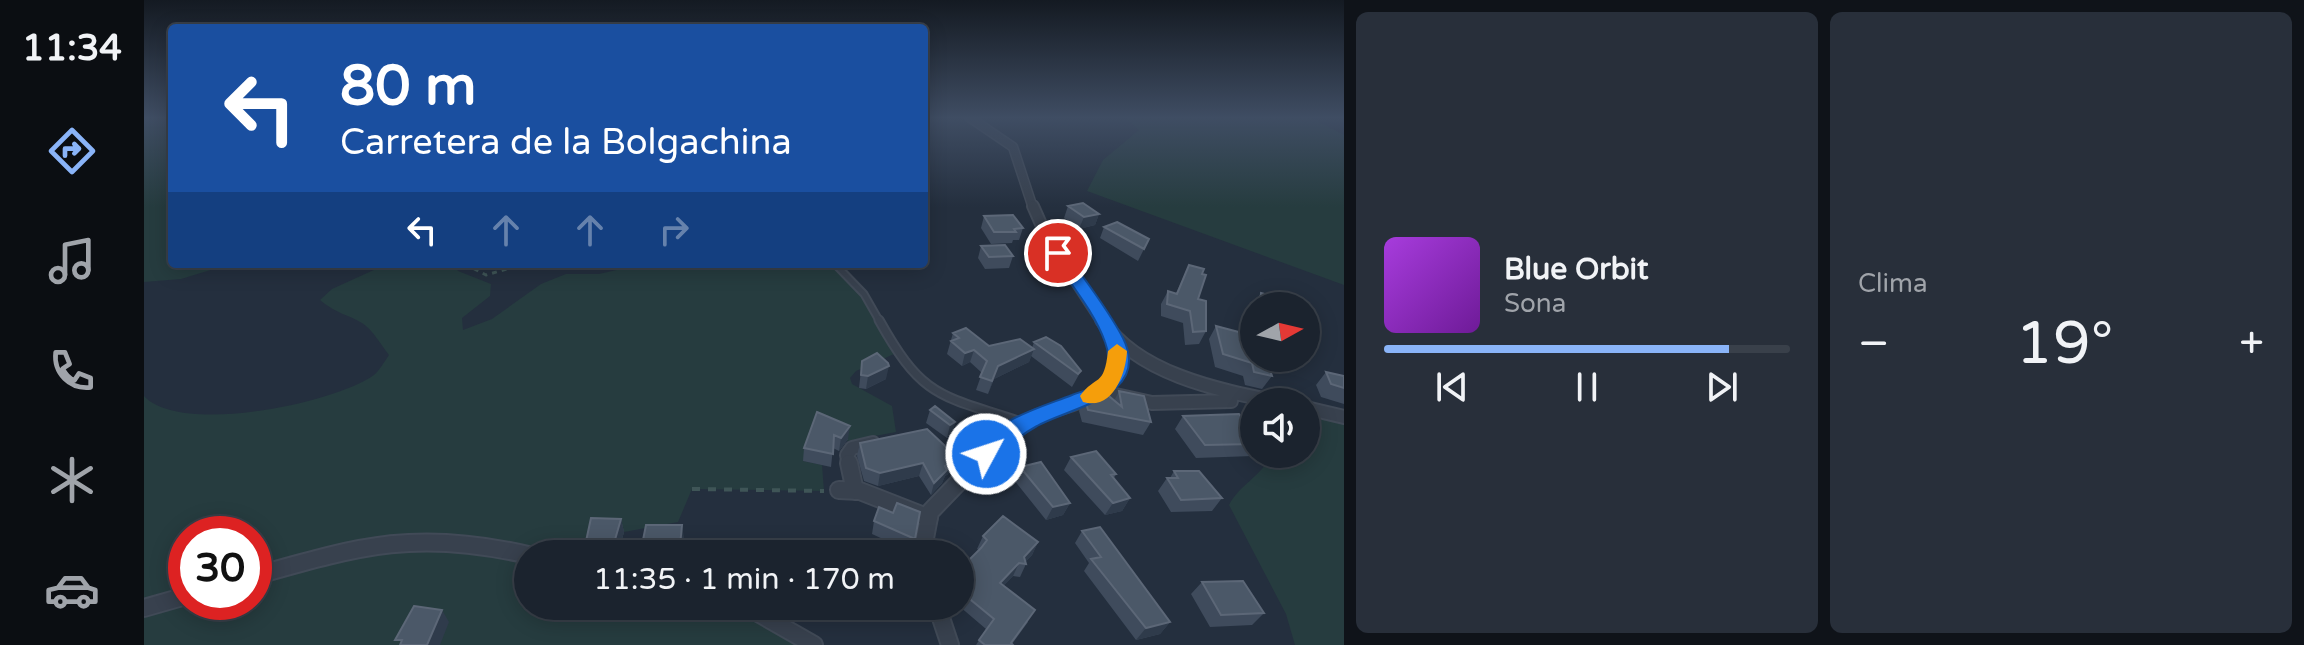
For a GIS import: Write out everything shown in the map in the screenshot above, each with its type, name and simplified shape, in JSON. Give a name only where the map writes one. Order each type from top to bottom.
[{"type":"street","points":[[925,540],[930,512],[964,466],[1024,424],[1102,392],[1116,373],[1119,357],[1114,339],[1045,233],[1026,192],[1013,147]]},
{"type":"street","points":[[1114,339],[1158,365],[1212,389],[1240,395]]},
{"type":"street","points":[[1102,392],[1152,403],[1231,401],[1232,393]]},
{"type":"street","points":[[1320,411],[1344,417]]},
{"type":"street","points":[[887,440],[852,448],[847,455],[847,491],[929,518]]},
{"type":"street","points":[[272,571],[348,549],[400,541],[461,541],[514,552]]},
{"type":"street","points":[[144,608],[168,601]]},
{"type":"street","points":[[770,620],[814,645]]},
{"type":"street","points":[[942,620],[950,645]]},
{"type":"lane","points":[[839,268],[867,294],[893,344],[923,385],[935,393],[1024,424]]},
{"type":"path","points":[[468,268],[489,275],[511,268]]},
{"type":"path","points":[[692,489],[847,491]]},
{"type":"green space","points":[[144,147],[168,147],[168,268],[217,268],[181,279],[144,282]]},
{"type":"green space","points":[[1118,147],[1344,147],[1344,285],[1087,191],[1103,160]]},
{"type":"green space","points":[[378,268],[456,268],[491,284],[490,296],[462,318],[463,330],[492,319],[541,284],[566,274],[599,274],[625,268],[833,268],[853,283],[866,301],[894,354],[856,371],[850,378],[852,384],[892,406],[896,432],[848,441],[815,426],[803,461],[822,465],[824,491],[692,489],[678,522],[624,532],[622,540],[514,540],[514,620],[770,620],[814,645],[144,645],[144,396],[163,408],[190,414],[223,414],[294,404],[354,386],[374,375],[389,355],[366,326],[320,300],[332,289]]},
{"type":"green space","points":[[1320,417],[1344,422],[1344,645],[1295,645],[1286,614],[1229,505],[1263,468],[1320,468]]},
{"type":"building","points":[[1083,203],[1099,214],[1084,217],[1068,206]]},
{"type":"building","points":[[1013,215],[1023,228],[1014,229],[1016,232],[994,232],[984,216]]},
{"type":"building","points":[[1117,222],[1149,239],[1144,249],[1104,227]]},
{"type":"building","points":[[1005,245],[1013,256],[989,257],[981,246]]},
{"type":"building","points":[[1189,265],[1204,269],[1202,274],[1206,275],[1198,299],[1206,301],[1206,331],[1193,332],[1190,311],[1167,304],[1168,291],[1177,294]]},
{"type":"building","points":[[1216,326],[1240,332],[1240,359],[1223,354]]},
{"type":"building","points":[[966,328],[989,346],[1020,339],[1034,349],[998,366],[992,381],[980,377],[987,361],[974,350],[965,353],[951,341],[959,338],[953,333]]},
{"type":"building","points":[[1046,337],[1061,346],[1081,371],[1078,374],[1034,342]]},
{"type":"building","points":[[877,353],[889,366],[868,376],[861,375],[862,361]]},
{"type":"building","points":[[1326,372],[1344,376],[1344,388],[1331,384]]},
{"type":"building","points":[[1119,391],[1144,396],[1151,422],[1088,410],[1085,399],[1104,392],[1122,407]]},
{"type":"building","points":[[935,406],[955,422],[950,425],[930,410]]},
{"type":"building","points":[[817,412],[850,426],[841,438],[834,435],[833,454],[804,448]]},
{"type":"building","points":[[1239,414],[1240,444],[1205,445],[1183,416]]},
{"type":"building","points":[[927,429],[958,458],[945,466],[947,470],[934,483],[923,463],[880,473],[866,468],[860,443]]},
{"type":"building","points":[[1096,451],[1116,474],[1111,475],[1130,498],[1113,503],[1071,457]]},
{"type":"building","points":[[1041,462],[1070,503],[1053,507],[1020,467]]},
{"type":"building","points":[[1174,471],[1199,471],[1222,498],[1181,500],[1167,478],[1178,478]]},
{"type":"building","points":[[897,503],[920,512],[915,539],[874,521],[879,507],[893,513]]},
{"type":"building","points":[[1003,516],[1038,542],[1024,557],[1026,564],[1019,563],[1000,583],[1035,610],[1011,643],[1013,645],[985,645],[979,640],[994,619],[974,603],[974,555],[987,540],[983,536]]},
{"type":"building","points":[[591,518],[621,519],[615,540],[586,540]]},
{"type":"building","points":[[646,525],[682,525],[681,540],[643,540]]},
{"type":"building","points":[[1100,527],[1170,622],[1146,628],[1091,559],[1101,557],[1082,531]]},
{"type":"building","points":[[1243,581],[1264,613],[1221,615],[1202,582]]},
{"type":"building","points":[[414,606],[442,610],[427,645],[400,645],[402,640],[395,640]]},
{"type":"slow traffic","points":[[1090,396],[1102,392],[1116,373],[1117,351]]},
{"type":"route","points":[[986,454],[1002,438],[1031,419],[1102,392],[1116,373],[1119,357],[1114,339],[1058,253]]}]
